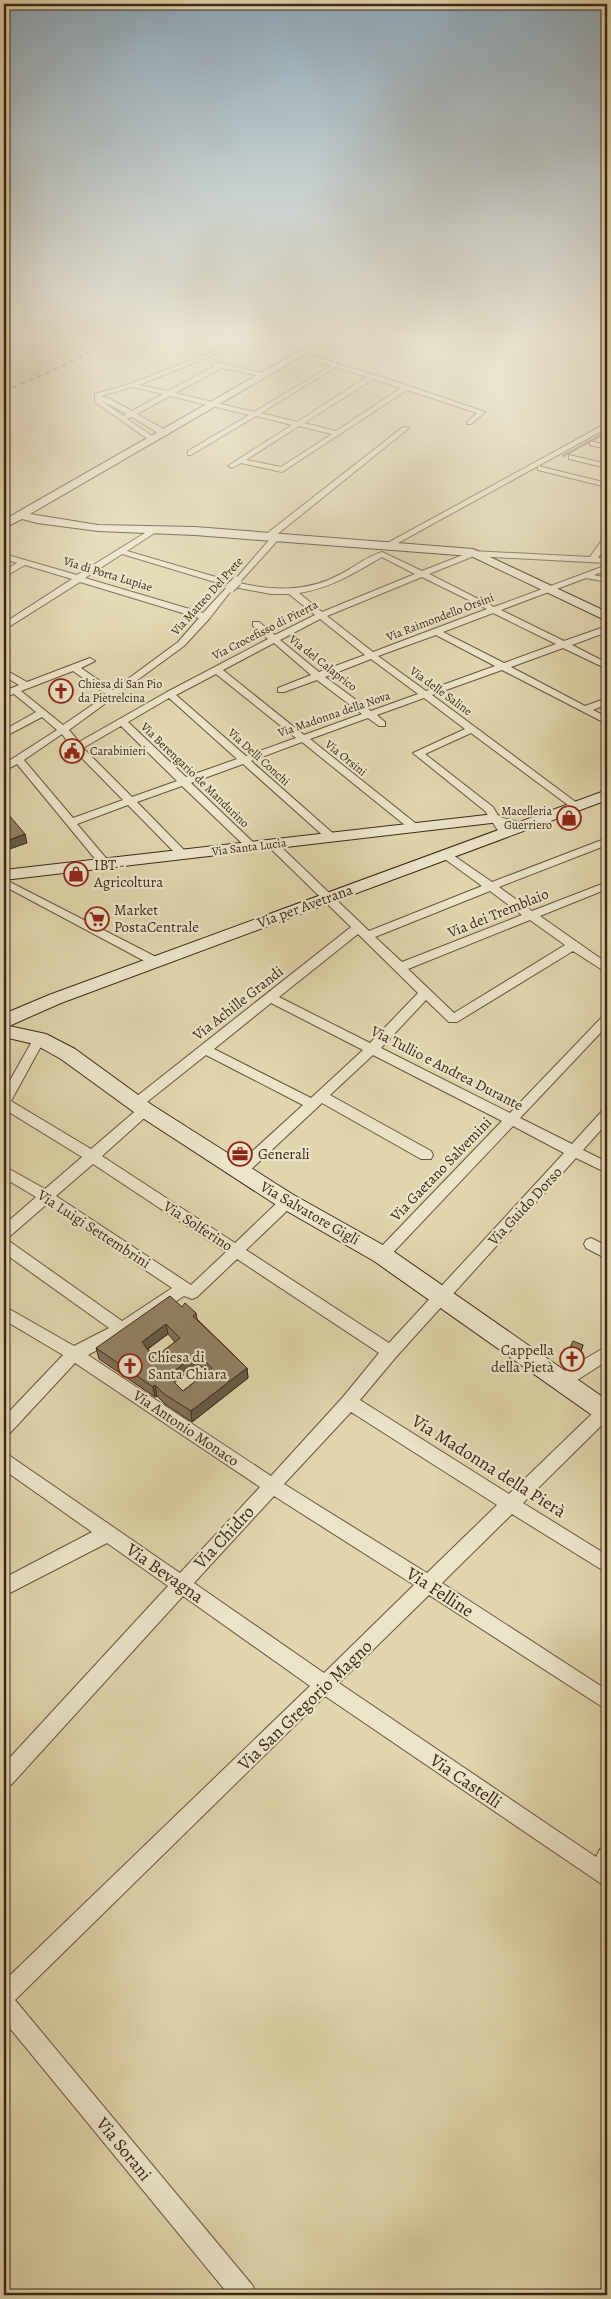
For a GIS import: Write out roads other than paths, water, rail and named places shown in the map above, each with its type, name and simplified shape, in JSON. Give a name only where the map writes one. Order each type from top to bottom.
[{"type":"street","points":[[11,520],[143,445]]},
{"type":"street","points":[[191,453],[204,445]]},
{"type":"street","points":[[232,466],[265,445]]},
{"type":"street","points":[[240,461],[282,470],[319,445]]},
{"type":"street","name":"Via Matteo Del Prete","points":[[4,768],[66,733],[78,720],[181,644],[206,617],[272,537],[384,445]]},
{"type":"street","points":[[386,546],[570,445]]},
{"type":"street","points":[[572,457],[607,466]]},
{"type":"street","points":[[541,468],[607,485]]},
{"type":"street","points":[[11,520],[28,528],[53,534],[98,528],[153,530],[607,561]]},
{"type":"street","points":[[4,626],[153,530]]},
{"type":"street","points":[[592,560],[607,539]]},
{"type":"street","points":[[126,553],[247,588],[293,593],[327,583],[382,554],[607,666]]},
{"type":"street","points":[[473,553],[607,617]]},
{"type":"street","name":"Via Crocefisso di Piterta","points":[[77,747],[216,669],[320,615],[473,553]]},
{"type":"street","name":"Via di Porta Lupiae","points":[[4,556],[206,617]]},
{"type":"street","points":[[4,575],[24,562]]},
{"type":"street","name":"Via Raimondello Orsini","points":[[281,690],[607,567]]},
{"type":"street","points":[[585,575],[607,580]]},
{"type":"street","name":"Via delle Saline","points":[[293,593],[372,656],[576,806]]},
{"type":"street","name":"Via del Calaprico","points":[[256,624],[318,676],[382,724]]},
{"type":"street","name":"Via Madonna della Nova","points":[[69,823],[607,629]]},
{"type":"street","points":[[437,632],[607,721]]},
{"type":"street","points":[[11,691],[90,661]]},
{"type":"street","points":[[74,667],[112,694]]},
{"type":"street","name":"Via Orsini","points":[[216,669],[415,828]]},
{"type":"street","points":[[4,672],[26,685]]},
{"type":"street","points":[[4,684],[66,733],[77,747],[183,855]]},
{"type":"street","name":"Via Delli Conchi","points":[[170,694],[332,838]]},
{"type":"street","points":[[586,710],[607,701]]},
{"type":"street","points":[[4,734],[42,713]]},
{"type":"street","name":"Via Berengario de Mandurino","points":[[121,722],[184,780],[252,847]]},
{"type":"street","points":[[472,729],[418,753],[489,809],[505,833]]},
{"type":"street","points":[[66,733],[100,733]]},
{"type":"street","points":[[18,759],[69,823],[105,864]]},
{"type":"street","name":"Via per Avetrana","points":[[4,1021],[55,999],[607,796]]},
{"type":"street","points":[[494,818],[523,826]]},
{"type":"street","name":"Via Santa Lucia","points":[[4,875],[494,818]]},
{"type":"street","name":"Via Achille Grandi","points":[[4,1233],[93,1157],[141,1106],[206,1050],[271,998],[362,932],[491,886],[607,841]]},
{"type":"street","points":[[273,845],[453,1020],[574,945]]},
{"type":"street","points":[[446,854],[607,970]]},
{"type":"street","points":[[4,882],[156,962]]},
{"type":"street","name":"Via dei Tremblaio","points":[[399,968],[607,885]]},
{"type":"street","points":[[240,1171],[372,1049],[425,993]]},
{"type":"street","name":"Via Tullio e Andrea Durante","points":[[271,998],[607,1168]]},
{"type":"street","name":"Via Gaetano Salvemini","points":[[382,1255],[607,1019]]},
{"type":"street","name":"Via Salvatore Gigli","points":[[4,1032],[39,1039],[68,1054],[141,1106],[287,1202],[382,1255],[442,1295],[606,1413]]},
{"type":"street","points":[[4,1103],[39,1039]]},
{"type":"street","points":[[206,1050],[317,1100],[426,1154]]},
{"type":"street","name":"Via Solferino","points":[[4,1103],[93,1157],[390,1352]]},
{"type":"street","name":"Via Guido Dorso","points":[[442,1295],[607,1115]]},
{"type":"street","name":"Via Luigi Settembrini","points":[[4,1171],[46,1196],[184,1288]]},
{"type":"street","points":[[4,1428],[74,1354],[122,1329],[184,1288],[192,1293],[287,1202]]},
{"type":"street","points":[[591,1244],[607,1253]]},
{"type":"street","points":[[4,1245],[122,1329]]},
{"type":"street","name":"Via Chidro","points":[[4,1778],[349,1402],[390,1352],[442,1295]]},
{"type":"street","name":"Via Antonio Monaco","points":[[4,1312],[74,1354],[272,1486]]},
{"type":"street","points":[[562,1381],[607,1353]]},
{"type":"street","name":"Via Madonna della Pierà","points":[[349,1402],[607,1565]]},
{"type":"street","name":"Via San Gregorio Magno","points":[[4,1996],[606,1413]]},
{"type":"street","name":"Via Bevagna","points":[[4,1461],[326,1685]]},
{"type":"street","name":"Via Felline","points":[[272,1486],[428,1584],[607,1701]]},
{"type":"street","points":[[4,1588],[108,1533]]},
{"type":"street","name":"Via Castelli","points":[[326,1685],[605,1868]]},
{"type":"street","name":"Via Sorani","points":[[4,2004],[244,2295]]},
{"type":"waterway","points":[[563,456],[583,445]]},
{"type":"place","name":"Chiesa di San Pio da Pietrelcina","points":[[61,691]]},
{"type":"place","name":"Carabinieri","points":[[72,751]]},
{"type":"place","name":"Macelleria Guerriero","points":[[569,818]]},
{"type":"place","name":"IBT - Agricoltura","points":[[76,874]]},
{"type":"place","name":"Market PostaCentrale","points":[[97,919]]},
{"type":"place","name":"Generali","points":[[240,1154]]},
{"type":"place","name":"Cappella della Pietà","points":[[572,1359]]},
{"type":"place","name":"Chiesa di Santa Chiara","points":[[130,1366]]}]
